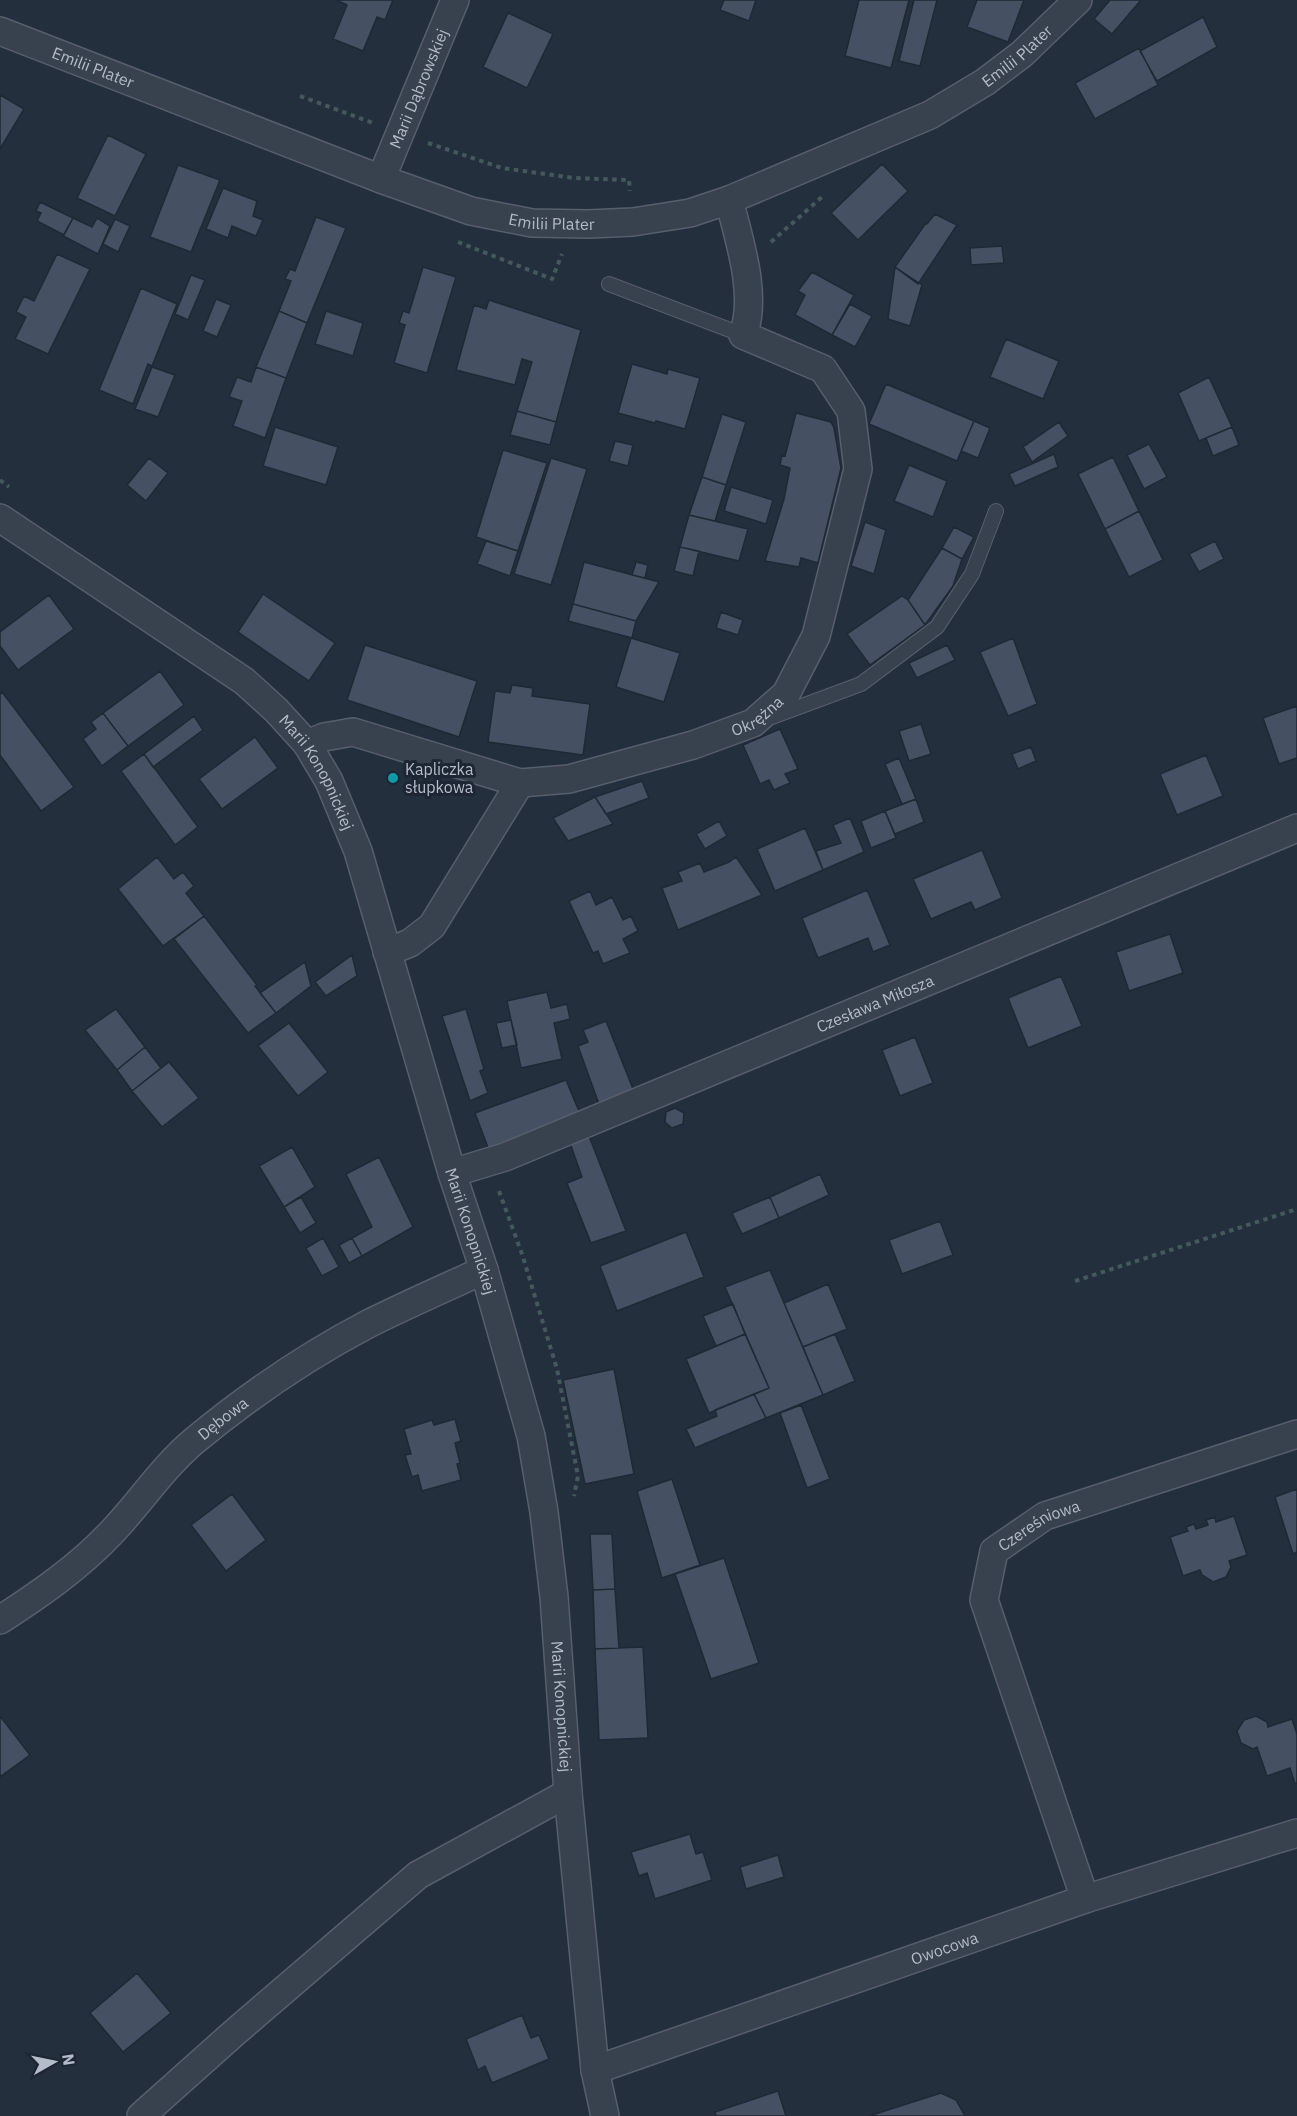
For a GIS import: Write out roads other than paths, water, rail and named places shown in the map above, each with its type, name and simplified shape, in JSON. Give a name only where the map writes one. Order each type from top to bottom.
[{"type":"street","name":"Marii Dąbrowskiej","points":[[381,179],[455,0]]},
{"type":"street","name":"Emilii Plater","points":[[0,31],[381,179],[471,211],[532,223],[588,224],[633,222],[690,213],[729,200],[930,115],[986,82],[1022,54],[1078,0]]},
{"type":"street","points":[[729,200],[742,250],[749,319],[742,335]]},
{"type":"street","name":"Okrężna","points":[[307,744],[324,736],[353,732],[520,783],[570,779],[693,745],[753,723],[786,694],[816,636],[858,469],[851,411],[823,369],[742,335]]},
{"type":"street","name":"Marii Konopnickiej","points":[[0,518],[244,681],[276,710],[307,744],[329,781],[358,851],[452,1173],[484,1270],[531,1436],[544,1512],[554,1597],[568,1793],[595,2070],[605,2116]]},
{"type":"street","points":[[387,952],[410,943],[432,926],[520,783]]},
{"type":"street","name":"Czesława Miłosza","points":[[452,1173],[489,1162],[753,1055],[1297,828]]},
{"type":"street","name":"Dębowa","points":[[0,1620],[36,1597],[112,1533],[148,1488],[192,1443],[241,1405],[303,1363],[367,1324],[484,1270]]},
{"type":"street","name":"Czereśniowa","points":[[1085,1899],[984,1600],[994,1551],[1045,1516],[1297,1434]]},
{"type":"street","points":[[141,2116],[418,1875],[568,1793]]},
{"type":"street","name":"Owocowa","points":[[595,2070],[1085,1899],[1297,1833]]},
{"type":"lane","name":"Okrężna","points":[[609,284],[742,335]]},
{"type":"lane","points":[[753,723],[861,684],[937,627],[972,574],[996,511]]},
{"type":"place","name":"Kapliczka słupkowa","points":[[393,778]]}]
